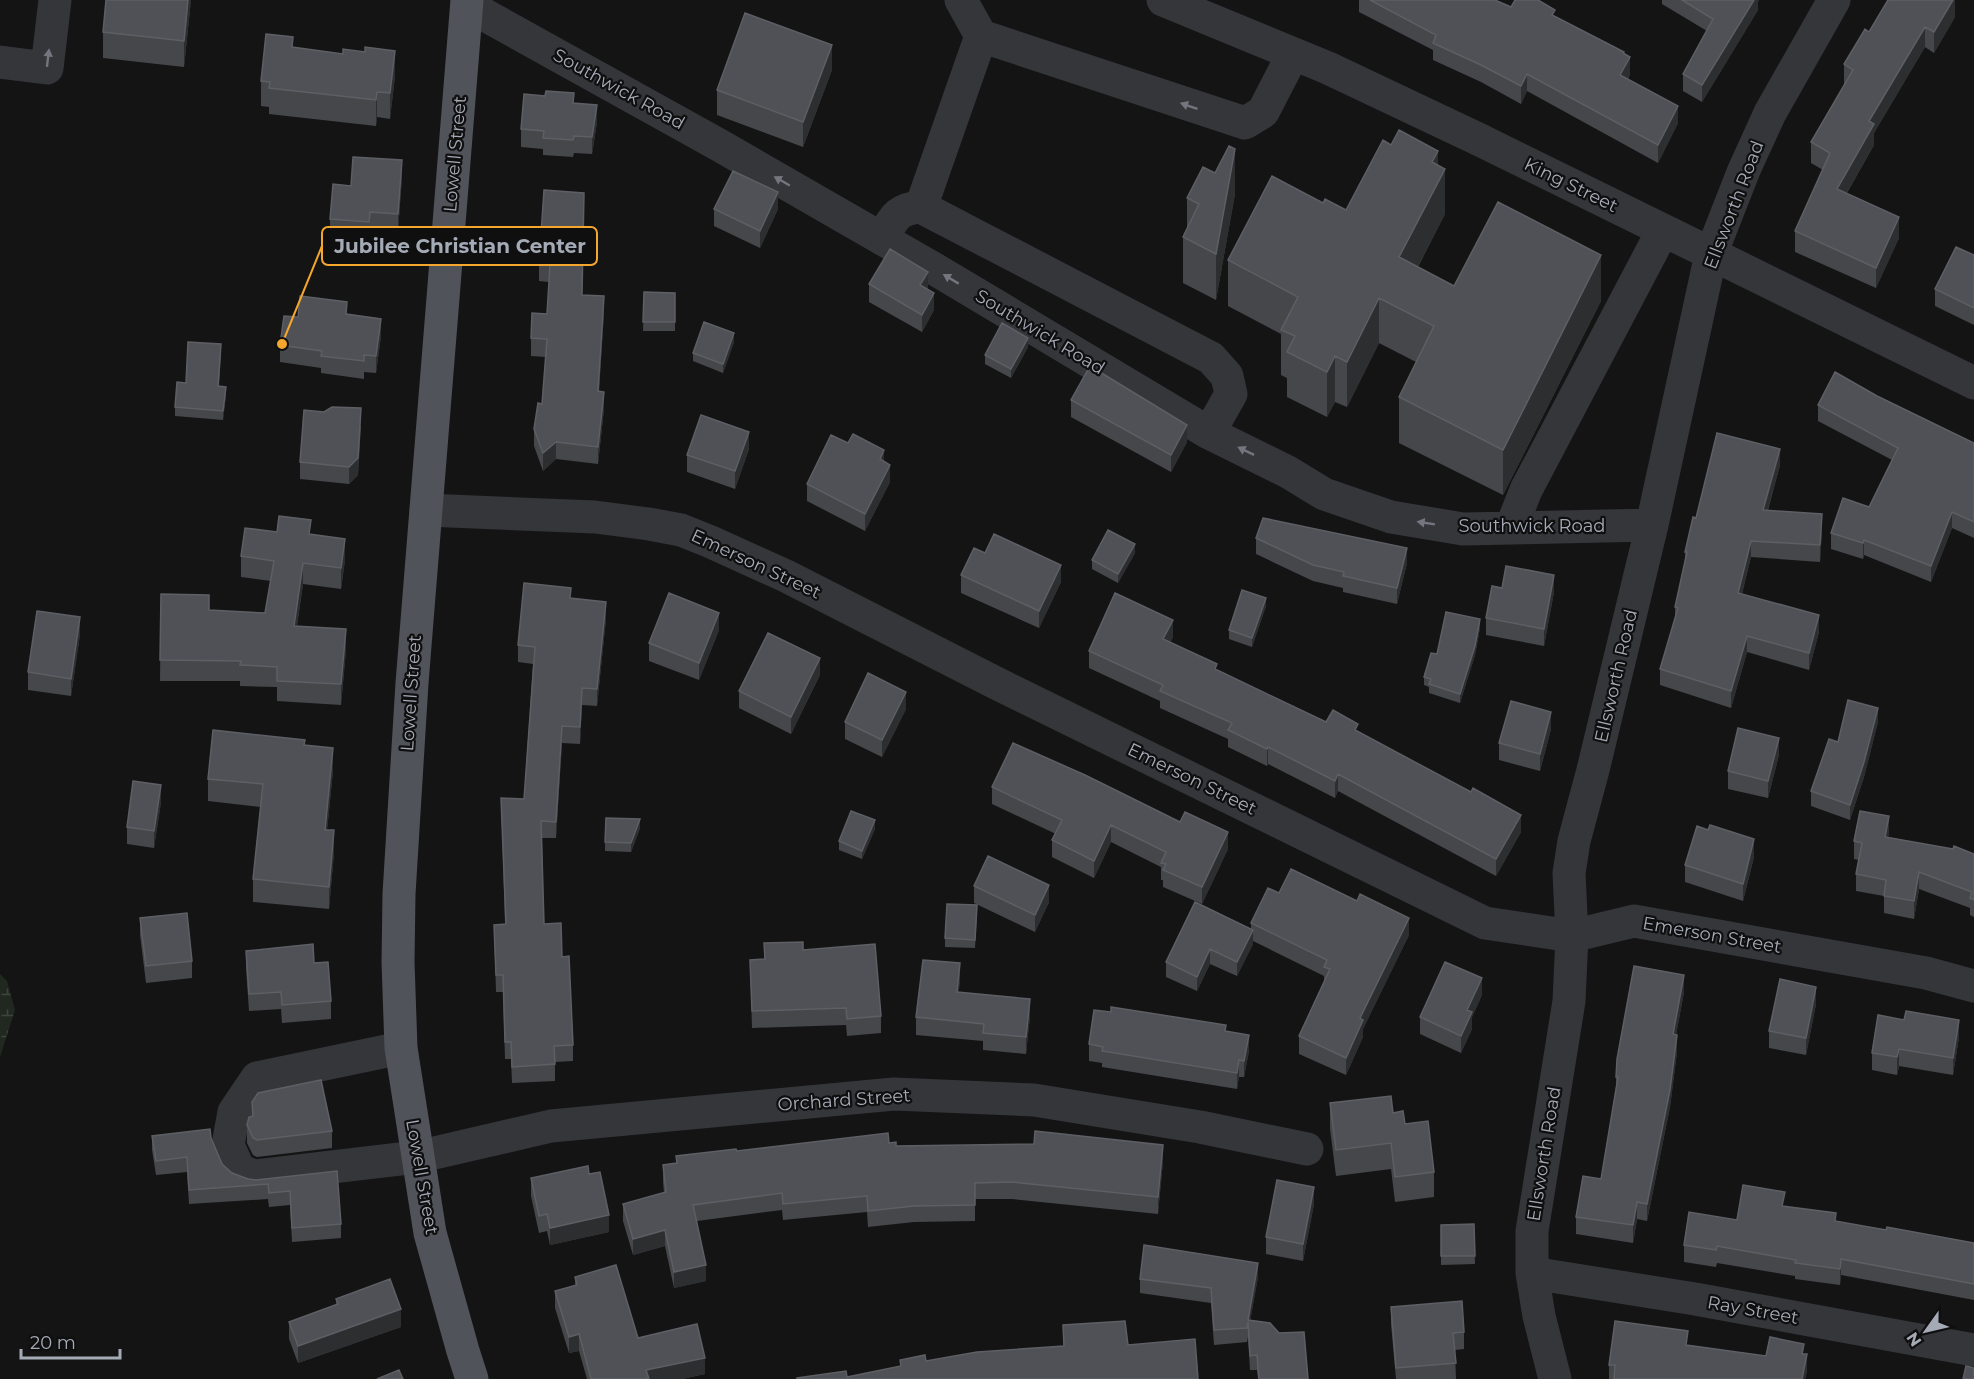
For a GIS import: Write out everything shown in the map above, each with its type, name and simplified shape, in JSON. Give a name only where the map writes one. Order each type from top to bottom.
[{"type":"main road","name":"Lowell Street","points":[[467,2],[412,683],[399,894],[401,1048],[417,1157],[430,1233],[462,1351],[472,1379]]},
{"type":"street","points":[[0,62],[47,68],[55,0]]},
{"type":"street","points":[[961,0],[981,36],[1245,123],[1263,112],[1293,54]]},
{"type":"street","name":"King Street","points":[[1163,0],[1293,54],[1478,139],[1974,382]]},
{"type":"street","name":"Ellsworth Road","points":[[1555,1379],[1539,1316],[1533,1273],[1532,1231],[1569,1001],[1572,936],[1569,873],[1574,841],[1652,525],[1712,254],[1744,170],[1770,113],[1834,0]]},
{"type":"street","name":"Southwick Road","points":[[467,2],[882,239],[1209,433],[1288,472],[1324,494],[1383,515],[1463,529],[1652,525]]},
{"type":"street","points":[[921,207],[981,36]]},
{"type":"street","points":[[882,239],[897,214],[907,208],[921,207],[1211,358],[1227,376],[1231,394],[1209,433]]},
{"type":"street","points":[[1511,528],[1527,490],[1663,230]]},
{"type":"street","name":"Emerson Street","points":[[426,510],[595,517],[681,530],[786,576],[996,683],[1485,922],[1572,936],[1634,921],[1926,973],[1974,986]]},
{"type":"street","name":"Orchard Street","points":[[401,1048],[257,1078],[234,1112],[228,1145],[239,1170],[254,1176],[417,1157],[552,1126],[894,1094],[1035,1100],[1200,1127],[1307,1149]]},
{"type":"street","name":"Ray Street","points":[[1533,1273],[1695,1299],[1974,1350]]},
{"type":"green space","points":[[0,974],[7,981],[15,1010],[0,1057]]},
{"type":"building","points":[[106,0],[188,0],[184,41],[103,32]]},
{"type":"building","points":[[1370,0],[1495,0],[1511,7],[1515,0],[1538,0],[1555,10],[1552,15],[1624,52],[1630,57],[1620,75],[1678,106],[1658,145],[1527,74],[1521,86],[1433,43],[1436,35]]},
{"type":"building","points":[[1682,0],[1754,0],[1702,85],[1683,74],[1713,19]]},
{"type":"building","points":[[1888,0],[1953,0],[1934,32],[1925,27],[1869,121],[1874,124],[1837,189],[1899,217],[1876,268],[1795,231],[1830,153],[1811,142],[1853,70],[1844,64],[1865,29],[1869,32]]},
{"type":"building","points":[[745,13],[832,45],[803,122],[717,90]]},
{"type":"building","points":[[266,34],[293,37],[292,47],[343,54],[343,49],[365,52],[365,47],[395,51],[390,93],[377,92],[376,100],[269,88],[270,82],[261,81]]},
{"type":"building","points":[[546,91],[574,93],[573,103],[597,105],[592,137],[574,136],[573,140],[543,138],[544,131],[521,129],[524,94],[545,96]]},
{"type":"building","points":[[1399,130],[1438,151],[1432,162],[1445,169],[1399,257],[1454,286],[1498,202],[1601,255],[1503,450],[1399,397],[1434,326],[1379,298],[1347,362],[1335,356],[1327,372],[1287,352],[1295,336],[1281,330],[1298,297],[1228,260],[1272,176],[1323,203],[1325,199],[1346,210],[1383,140],[1391,145]]},
{"type":"building","points":[[1229,146],[1235,149],[1216,254],[1183,237],[1199,204],[1187,198],[1203,167],[1215,173]]},
{"type":"building","points":[[353,157],[402,160],[398,214],[370,212],[369,222],[330,219],[333,184],[351,186]]},
{"type":"building","points":[[733,171],[778,192],[760,231],[714,209]]},
{"type":"building","points":[[544,190],[584,193],[582,295],[604,296],[598,391],[604,392],[598,447],[556,442],[543,453],[534,429],[538,403],[542,404],[547,339],[531,338],[532,313],[547,314],[550,265],[539,264]]},
{"type":"building","points":[[1956,247],[1974,255],[1974,308],[1935,289]]},
{"type":"building","points":[[890,249],[928,272],[920,285],[934,293],[922,315],[869,284]]},
{"type":"building","points":[[644,292],[675,293],[675,322],[643,322]]},
{"type":"building","points":[[300,296],[347,302],[346,314],[381,319],[376,356],[364,355],[364,361],[321,356],[322,351],[280,345],[284,316],[298,317]]},
{"type":"building","points":[[704,322],[734,333],[723,364],[693,353]]},
{"type":"building","points":[[1002,323],[1028,338],[1011,369],[985,355]]},
{"type":"building","points":[[188,342],[221,344],[218,386],[226,387],[223,411],[175,407],[177,382],[186,383]]},
{"type":"building","points":[[1090,366],[1187,425],[1171,455],[1071,400]]},
{"type":"building","points":[[1835,372],[1877,396],[1974,443],[1974,522],[1952,512],[1931,566],[1864,540],[1863,543],[1831,533],[1843,498],[1869,507],[1898,448],[1818,405]]},
{"type":"building","points":[[332,407],[361,408],[358,458],[349,467],[300,462],[304,410],[324,412]]},
{"type":"building","points":[[701,415],[749,432],[735,471],[687,455]]},
{"type":"building","points":[[1717,433],[1780,449],[1763,510],[1822,514],[1820,545],[1751,541],[1738,593],[1819,615],[1809,653],[1747,636],[1731,691],[1660,669],[1678,608],[1675,607],[1693,517],[1696,518]]},
{"type":"building","points":[[853,434],[884,450],[880,459],[890,465],[865,514],[807,484],[831,435],[848,443]]},
{"type":"building","points":[[279,516],[311,520],[309,534],[345,539],[341,568],[303,563],[294,626],[346,629],[341,684],[277,681],[277,667],[240,665],[241,661],[160,660],[161,594],[209,595],[209,610],[265,613],[274,561],[241,556],[245,528],[277,532]]},
{"type":"building","points":[[1263,518],[1407,548],[1397,588],[1343,576],[1344,572],[1313,565],[1256,538]]},
{"type":"building","points":[[1108,530],[1135,544],[1118,574],[1092,560]]},
{"type":"building","points":[[994,534],[1061,565],[1039,611],[961,575],[974,548],[985,553]]},
{"type":"building","points":[[1506,566],[1554,575],[1544,629],[1486,618],[1492,586],[1502,588]]},
{"type":"building","points":[[524,583],[571,588],[570,598],[606,602],[597,689],[582,688],[580,727],[562,726],[556,822],[541,821],[544,924],[561,923],[562,957],[569,956],[573,1045],[554,1046],[555,1064],[512,1067],[511,1042],[505,1042],[503,975],[496,975],[494,925],[506,924],[501,798],[524,799],[535,647],[518,645]]},
{"type":"building","points":[[1242,590],[1266,598],[1252,638],[1229,630]]},
{"type":"building","points":[[669,593],[719,613],[699,663],[649,643]]},
{"type":"building","points":[[1115,593],[1173,620],[1163,639],[1217,664],[1215,669],[1326,722],[1333,710],[1358,724],[1355,730],[1471,792],[1473,788],[1521,815],[1496,859],[1338,774],[1335,781],[1268,747],[1267,749],[1228,730],[1232,723],[1160,691],[1163,685],[1089,651]]},
{"type":"building","points":[[37,611],[80,617],[71,679],[28,672]]},
{"type":"building","points":[[1446,612],[1480,619],[1475,646],[1460,694],[1429,684],[1431,679],[1424,677],[1431,653],[1437,654]]},
{"type":"building","points":[[768,633],[820,658],[791,717],[739,691]]},
{"type":"building","points":[[868,673],[906,692],[882,740],[845,722]]},
{"type":"building","points":[[1848,700],[1878,708],[1850,805],[1811,791],[1829,739],[1838,742]]},
{"type":"building","points":[[1511,701],[1551,712],[1540,754],[1499,743]]},
{"type":"building","points":[[1738,728],[1779,738],[1768,781],[1728,771]]},
{"type":"building","points":[[213,730],[305,740],[304,745],[333,748],[325,830],[334,830],[329,887],[253,879],[263,784],[208,779]]},
{"type":"building","points":[[1013,743],[1085,775],[1180,822],[1185,812],[1228,832],[1202,887],[1163,870],[1166,864],[1161,863],[1166,852],[1111,825],[1094,861],[1052,840],[1062,820],[992,787]]},
{"type":"building","points":[[133,781],[161,785],[154,831],[127,827]]},
{"type":"building","points":[[851,811],[875,820],[862,851],[839,841]]},
{"type":"building","points":[[1860,811],[1889,816],[1885,837],[1953,849],[1954,846],[1974,854],[1974,900],[1970,898],[1972,892],[1919,872],[1914,901],[1884,896],[1886,880],[1856,874],[1862,843],[1854,841]]},
{"type":"building","points":[[606,818],[640,819],[631,843],[605,842]]},
{"type":"building","points":[[1710,825],[1754,839],[1743,884],[1685,865],[1697,826],[1708,830]]},
{"type":"building","points":[[988,856],[1049,885],[1035,915],[974,886]]},
{"type":"building","points":[[1291,869],[1357,901],[1360,894],[1409,918],[1360,1018],[1363,1020],[1346,1058],[1299,1036],[1330,969],[1324,967],[1327,960],[1251,923],[1268,888],[1279,893]]},
{"type":"building","points":[[1195,902],[1253,930],[1237,962],[1210,949],[1197,977],[1166,962]]},
{"type":"building","points":[[947,904],[977,905],[975,940],[945,938]]},
{"type":"building","points":[[187,913],[192,961],[146,966],[140,918]]},
{"type":"building","points":[[803,942],[803,950],[875,944],[881,1016],[847,1019],[846,1008],[752,1011],[750,960],[765,959],[764,943]]},
{"type":"building","points":[[313,944],[314,963],[328,962],[331,1001],[282,1005],[281,992],[249,994],[246,951]]},
{"type":"building","points":[[923,960],[960,963],[957,992],[1030,999],[1026,1037],[983,1033],[984,1024],[916,1017]]},
{"type":"building","points":[[1445,962],[1482,978],[1467,1010],[1472,1012],[1461,1036],[1420,1017]]},
{"type":"building","points":[[1634,966],[1684,975],[1673,1034],[1677,1035],[1670,1090],[1647,1204],[1637,1202],[1633,1225],[1576,1217],[1583,1176],[1601,1179],[1618,1077],[1616,1077],[1617,1059]]},
{"type":"building","points":[[1780,979],[1816,987],[1806,1038],[1769,1031]]},
{"type":"building","points":[[1111,1007],[1226,1025],[1225,1031],[1249,1035],[1244,1061],[1239,1060],[1237,1073],[1102,1051],[1103,1047],[1089,1044],[1094,1010],[1111,1012]]},
{"type":"building","points":[[1906,1011],[1959,1020],[1953,1058],[1899,1049],[1897,1057],[1872,1053],[1878,1015],[1904,1020]]},
{"type":"building","points":[[321,1080],[332,1131],[257,1140],[253,1138],[247,1125],[249,1117],[253,1116],[252,1102],[258,1093]]},
{"type":"building","points":[[1391,1096],[1393,1113],[1403,1111],[1405,1124],[1428,1121],[1434,1172],[1395,1177],[1391,1143],[1336,1150],[1330,1103]]},
{"type":"building","points":[[210,1129],[211,1138],[222,1164],[232,1173],[248,1179],[337,1171],[341,1224],[292,1228],[290,1191],[269,1193],[268,1184],[189,1190],[187,1157],[156,1161],[152,1136]]},
{"type":"building","points":[[1035,1131],[1163,1145],[1158,1197],[1012,1182],[975,1183],[975,1205],[914,1206],[868,1211],[867,1196],[783,1204],[782,1193],[693,1205],[706,1265],[674,1272],[665,1230],[633,1239],[623,1204],[666,1192],[663,1165],[677,1163],[676,1156],[888,1133],[889,1143],[896,1142],[896,1146],[1034,1144]]},
{"type":"building","points":[[588,1166],[589,1174],[600,1172],[609,1215],[550,1228],[547,1214],[539,1216],[531,1178]]},
{"type":"building","points":[[1277,1180],[1314,1187],[1303,1244],[1266,1237]]},
{"type":"building","points":[[1743,1185],[1785,1192],[1782,1206],[1836,1213],[1835,1221],[1886,1230],[1887,1227],[1974,1243],[1974,1284],[1841,1259],[1840,1269],[1795,1263],[1796,1260],[1717,1246],[1716,1250],[1684,1245],[1689,1212],[1737,1220]]},
{"type":"building","points":[[1474,1224],[1475,1256],[1441,1256],[1441,1225]]},
{"type":"building","points":[[1144,1245],[1258,1263],[1248,1320],[1270,1323],[1279,1333],[1304,1332],[1308,1379],[1259,1379],[1257,1355],[1250,1356],[1248,1322],[1247,1328],[1214,1330],[1211,1288],[1140,1279]]},
{"type":"building","points":[[616,1265],[638,1338],[697,1324],[705,1358],[646,1370],[649,1379],[591,1379],[579,1334],[569,1337],[555,1291],[577,1285],[575,1277]]},
{"type":"building","points":[[390,1279],[401,1309],[298,1346],[289,1322],[338,1304],[336,1299]]},
{"type":"building","points":[[1462,1301],[1464,1332],[1453,1333],[1456,1363],[1396,1368],[1391,1307]]},
{"type":"building","points":[[1125,1321],[1128,1345],[1195,1339],[1198,1379],[797,1379],[846,1371],[847,1377],[901,1366],[900,1360],[925,1355],[926,1361],[977,1352],[1064,1346],[1063,1325]]},
{"type":"building","points":[[1615,1321],[1688,1331],[1686,1345],[1766,1356],[1770,1337],[1804,1344],[1802,1354],[1807,1354],[1802,1379],[1614,1379],[1615,1365],[1609,1365]]},
{"type":"building","points":[[1966,1366],[1974,1368],[1974,1379],[1963,1379]]},
{"type":"building","points":[[399,1370],[403,1379],[377,1379]]},
{"type":"place","name":"Jubilee Christian Center","points":[[282,344]]}]
